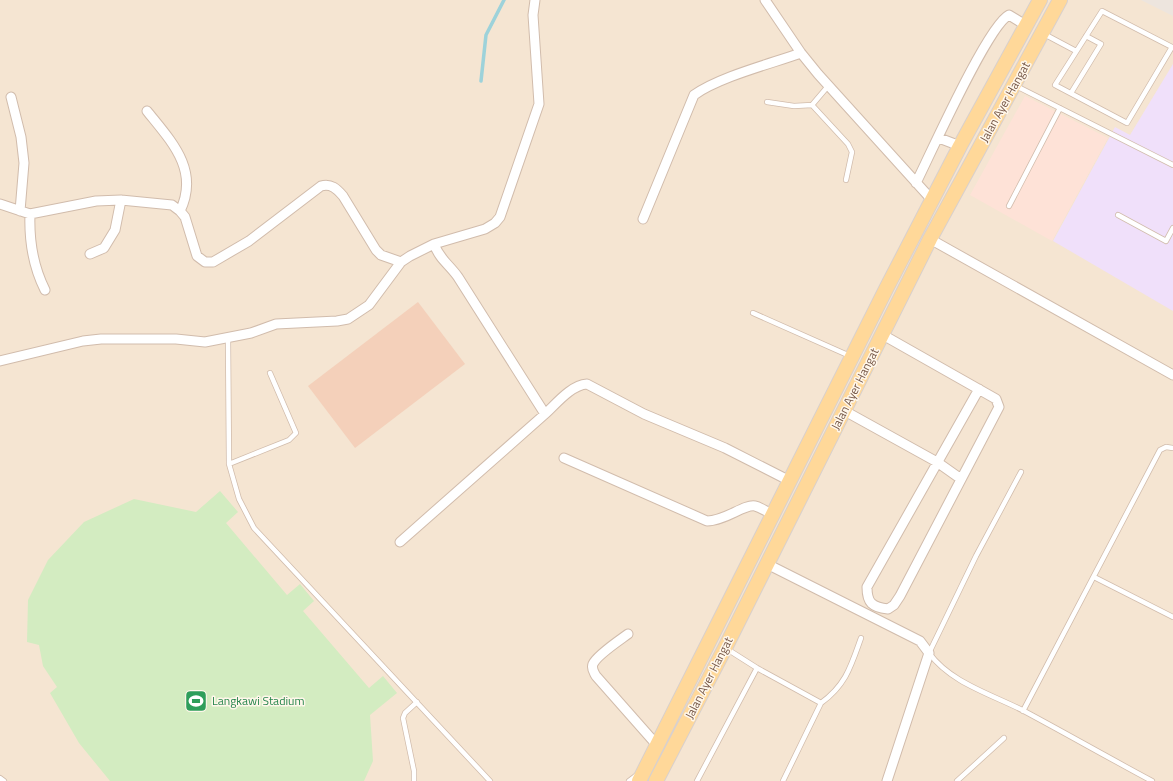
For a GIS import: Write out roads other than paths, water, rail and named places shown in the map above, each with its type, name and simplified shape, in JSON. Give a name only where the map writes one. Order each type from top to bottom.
[{"type":"main road","name":"Jalan Ayer Hangat","points":[[641,775],[851,357],[960,146],[1040,0]]},
{"type":"main road","name":"Jalan Ayer Hangat","points":[[658,779],[768,564],[843,410],[883,334],[930,238],[1060,0]]},
{"type":"street","points":[[0,361],[83,341],[101,339],[176,339],[205,342],[228,338],[276,324],[337,321],[348,318],[369,305],[401,262],[434,244],[485,229],[495,223],[500,217],[539,104],[533,15],[535,0]]},
{"type":"street","points":[[765,0],[801,53],[932,200]]},
{"type":"street","points":[[916,183],[979,54],[998,24],[1004,17],[1009,15],[1026,26]]},
{"type":"street","points":[[643,219],[694,95],[702,89],[718,82],[801,53]]},
{"type":"street","points":[[11,97],[21,137],[24,163],[20,211]]},
{"type":"street","points":[[147,111],[169,138],[185,168],[187,187],[185,201],[180,210]]},
{"type":"street","points":[[939,138],[960,146]]},
{"type":"street","points":[[0,204],[30,214],[96,201],[121,200],[172,205],[180,210],[185,217],[197,256],[206,262],[213,262],[249,241],[321,186],[328,185],[338,189],[376,250],[381,255],[401,262]]},
{"type":"street","points":[[90,254],[104,248],[115,230],[121,200]]},
{"type":"street","points":[[30,214],[30,242],[38,274],[45,290]]},
{"type":"street","points":[[930,238],[1173,375]]},
{"type":"street","points":[[434,244],[438,256],[450,266],[458,277],[545,414]]},
{"type":"street","points":[[883,334],[979,389],[996,399],[999,407],[894,605],[888,609],[873,605],[867,598],[867,587],[979,389]]},
{"type":"street","points":[[400,542],[581,384],[587,384],[644,414],[725,448],[788,480]]},
{"type":"street","points":[[843,410],[937,462],[961,479]]},
{"type":"street","points":[[564,458],[707,521],[724,519],[748,506],[755,506],[772,514]]},
{"type":"street","points":[[768,564],[920,641],[929,653],[887,781]]},
{"type":"street","points":[[628,634],[598,658],[593,664],[592,670],[656,744]]},
{"type":"lane","points":[[1102,10],[1172,47],[1127,122],[1055,85],[1076,51],[1102,10]]},
{"type":"lane","points":[[1042,33],[1076,51]]},
{"type":"lane","points":[[1071,93],[1101,44],[1086,36]]},
{"type":"lane","points":[[767,102],[794,106],[812,105],[829,85]]},
{"type":"lane","points":[[1014,85],[1173,165]]},
{"type":"lane","points":[[812,105],[852,152],[846,180]]},
{"type":"lane","points":[[1009,206],[1060,108]]},
{"type":"lane","points":[[1118,215],[1166,241],[1173,228]]},
{"type":"lane","points":[[753,313],[851,357]]},
{"type":"lane","points":[[228,338],[229,464],[239,499],[254,528],[490,781]]},
{"type":"lane","points":[[229,464],[289,440],[296,433],[270,373]]},
{"type":"lane","points":[[1023,711],[1160,450],[1166,446],[1173,448]]},
{"type":"lane","points":[[1021,472],[976,556],[929,653],[937,663],[953,676],[1023,711],[1152,781]]},
{"type":"lane","points":[[1094,577],[1173,617]]},
{"type":"lane","points":[[784,781],[821,703],[839,689],[851,666],[861,638]]},
{"type":"lane","points":[[725,648],[757,668],[821,703]]},
{"type":"lane","points":[[697,781],[757,668]]},
{"type":"lane","points":[[414,781],[414,771],[403,718],[404,713],[417,702]]},
{"type":"lane","points":[[957,781],[1004,738]]},
{"type":"lane","points":[[629,781],[641,775]]},
{"type":"lane","points":[[0,778],[4,781]]},
{"type":"waterway","points":[[481,81],[486,35],[504,0]]},
{"type":"place","name":"Langkawi Stadium","points":[[196,701]]}]
